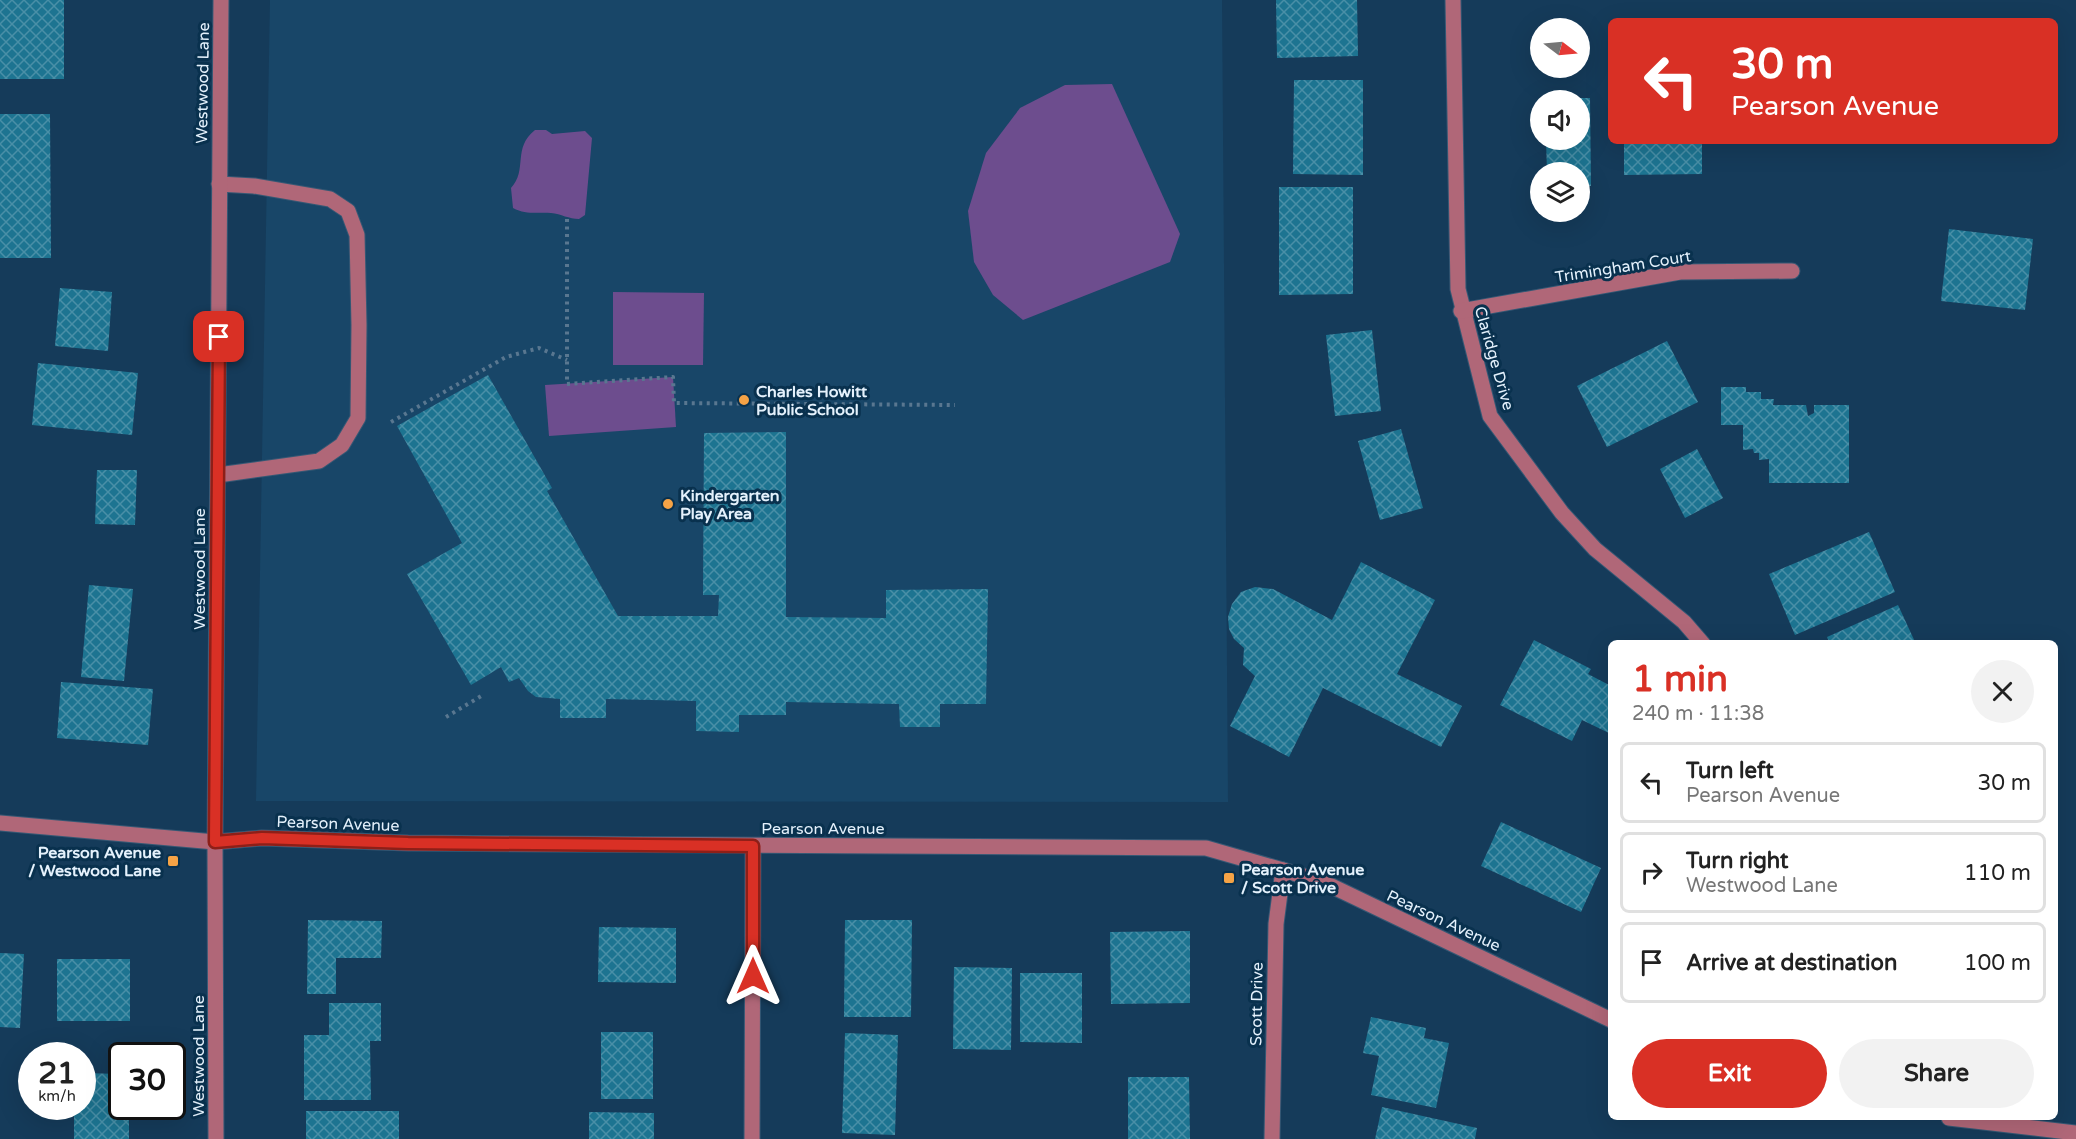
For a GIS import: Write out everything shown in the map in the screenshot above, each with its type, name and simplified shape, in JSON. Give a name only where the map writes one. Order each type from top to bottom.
[{"type":"street","name":"Westwood Lane","points":[[216,1139],[215,842],[221,0]]},
{"type":"street","name":"Claridge Drive","points":[[1453,0],[1458,290],[1461,311],[1490,416],[1562,513],[1595,549],[1684,622],[1700,640]]},
{"type":"street","points":[[218,475],[319,461],[342,445],[358,418],[359,325],[357,235],[348,211],[330,199],[254,186],[219,184]]},
{"type":"street","name":"Trimingham Court","points":[[1461,311],[1680,272],[1792,271]]},
{"type":"street","name":"Pearson Avenue","points":[[0,823],[215,842],[262,838],[408,843],[1206,848],[1321,881],[1608,1019]]},
{"type":"street","points":[[752,1139],[753,846]]},
{"type":"street","name":"Scott Drive","points":[[1272,1139],[1276,924],[1283,870]]},
{"type":"street","points":[[1965,1120],[2076,1133]]},
{"type":"path","points":[[567,219],[567,384],[673,377],[674,403],[955,405]]},
{"type":"path","points":[[391,422],[506,357],[539,348],[567,360]]},
{"type":"path","points":[[446,717],[483,694]]},
{"type":"shaded area","name":"Charles Howitt Public School","points":[[270,0],[1222,0],[1228,802],[256,801]]},
{"type":"shaded area","points":[[1112,84],[1180,234],[1170,262],[1023,320],[993,295],[974,262],[968,211],[986,153],[1020,108],[1065,85]]},
{"type":"shaded area","points":[[535,130],[546,130],[552,134],[585,131],[592,138],[585,215],[579,219],[513,208],[511,188],[519,174],[524,144]]},
{"type":"shaded area","points":[[613,292],[704,293],[703,365],[613,365]]},
{"type":"shaded area","points":[[673,377],[676,427],[549,436],[545,385]]},
{"type":"building","points":[[0,0],[64,0],[64,79],[0,79]]},
{"type":"building","points":[[1276,0],[1357,0],[1358,56],[1277,58]]},
{"type":"building","points":[[1294,80],[1363,80],[1363,175],[1293,174]]},
{"type":"building","points":[[1590,98],[1591,186],[1590,162],[1547,162],[1546,150],[1590,150]]},
{"type":"building","points":[[0,114],[50,114],[51,258],[0,258]]},
{"type":"building","points":[[1624,144],[1702,144],[1702,174],[1624,175]]},
{"type":"building","points":[[1279,187],[1353,187],[1353,294],[1279,295]]},
{"type":"building","points":[[1949,229],[2033,239],[2025,310],[1941,301]]},
{"type":"building","points":[[60,288],[112,292],[108,351],[55,346]]},
{"type":"building","points":[[1372,330],[1381,411],[1335,416],[1326,335]]},
{"type":"building","points":[[1667,341],[1698,402],[1607,447],[1577,386]]},
{"type":"building","points":[[38,363],[138,373],[132,435],[32,425]]},
{"type":"building","points":[[488,375],[552,488],[547,491],[618,616],[718,616],[719,595],[703,595],[704,433],[786,432],[786,617],[886,618],[886,590],[988,589],[986,704],[940,704],[940,727],[900,727],[899,704],[786,702],[786,715],[739,715],[739,732],[696,731],[696,701],[606,699],[606,718],[560,718],[560,699],[536,697],[528,691],[519,678],[509,682],[501,667],[471,685],[407,574],[462,543],[397,426]]},
{"type":"building","points":[[1721,387],[1746,387],[1746,392],[1761,392],[1761,399],[1774,399],[1773,405],[1806,405],[1808,416],[1814,413],[1814,405],[1849,405],[1849,483],[1769,483],[1769,459],[1759,460],[1759,453],[1754,453],[1753,449],[1743,450],[1743,425],[1721,425]]},
{"type":"building","points":[[1401,429],[1423,508],[1380,520],[1358,441]]},
{"type":"building","points":[[1697,449],[1723,498],[1685,518],[1660,469]]},
{"type":"building","points":[[97,470],[137,470],[135,525],[95,524]]},
{"type":"building","points":[[1869,532],[1895,592],[1795,635],[1769,574]]},
{"type":"building","points":[[1361,562],[1435,600],[1397,674],[1462,706],[1441,747],[1323,688],[1289,757],[1230,726],[1255,676],[1243,665],[1244,648],[1234,639],[1229,629],[1228,617],[1232,604],[1241,592],[1255,587],[1273,589],[1332,620]]},
{"type":"building","points":[[89,585],[133,589],[124,681],[81,677]]},
{"type":"building","points":[[1898,605],[1914,640],[1828,640],[1827,637]]},
{"type":"building","points":[[1534,640],[1591,669],[1588,674],[1608,684],[1608,733],[1582,720],[1572,741],[1500,705]]},
{"type":"building","points":[[61,682],[153,689],[148,745],[57,738]]},
{"type":"building","points":[[1501,822],[1601,868],[1581,912],[1481,866]]},
{"type":"building","points":[[308,920],[382,921],[381,958],[336,958],[336,994],[307,994]]},
{"type":"building","points":[[845,920],[912,920],[911,1017],[844,1017]]},
{"type":"building","points":[[599,927],[676,928],[676,983],[598,982]]},
{"type":"building","points":[[1190,931],[1190,1003],[1111,1004],[1110,932]]},
{"type":"building","points":[[0,953],[24,954],[20,1028],[0,1027]]},
{"type":"building","points":[[57,959],[130,959],[130,1021],[57,1021]]},
{"type":"building","points":[[954,967],[1012,968],[1011,1050],[953,1049]]},
{"type":"building","points":[[1020,973],[1082,973],[1082,1043],[1020,1042]]},
{"type":"building","points":[[329,1003],[381,1003],[381,1041],[370,1041],[371,1100],[304,1100],[304,1035],[329,1035]]},
{"type":"building","points":[[1371,1017],[1426,1028],[1424,1038],[1449,1043],[1436,1108],[1371,1095],[1379,1056],[1363,1053]]},
{"type":"building","points":[[601,1032],[653,1032],[653,1099],[601,1099]]},
{"type":"building","points":[[845,1033],[898,1035],[895,1135],[842,1133]]},
{"type":"building","points":[[96,1073],[108,1074],[108,1120],[129,1120],[129,1139],[74,1139],[74,1120],[96,1120]]},
{"type":"building","points":[[1128,1077],[1189,1077],[1190,1139],[1128,1139]]},
{"type":"building","points":[[1382,1107],[1477,1128],[1475,1139],[1375,1139]]},
{"type":"building","points":[[306,1111],[399,1111],[399,1139],[306,1139]]},
{"type":"building","points":[[589,1112],[654,1113],[654,1139],[589,1139]]},
{"type":"place","name":"Charles Howitt Public School","points":[[744,400]]},
{"type":"place","name":"Kindergarten Play Area","points":[[668,504]]},
{"type":"place","name":"Pearson Avenue / Westwood Lane","points":[[173,861]]},
{"type":"place","name":"Pearson Avenue / Scott Drive","points":[[1229,878]]},
{"type":"route","points":[[219,337],[215,842],[262,838],[408,843],[753,846],[753,976]]}]
